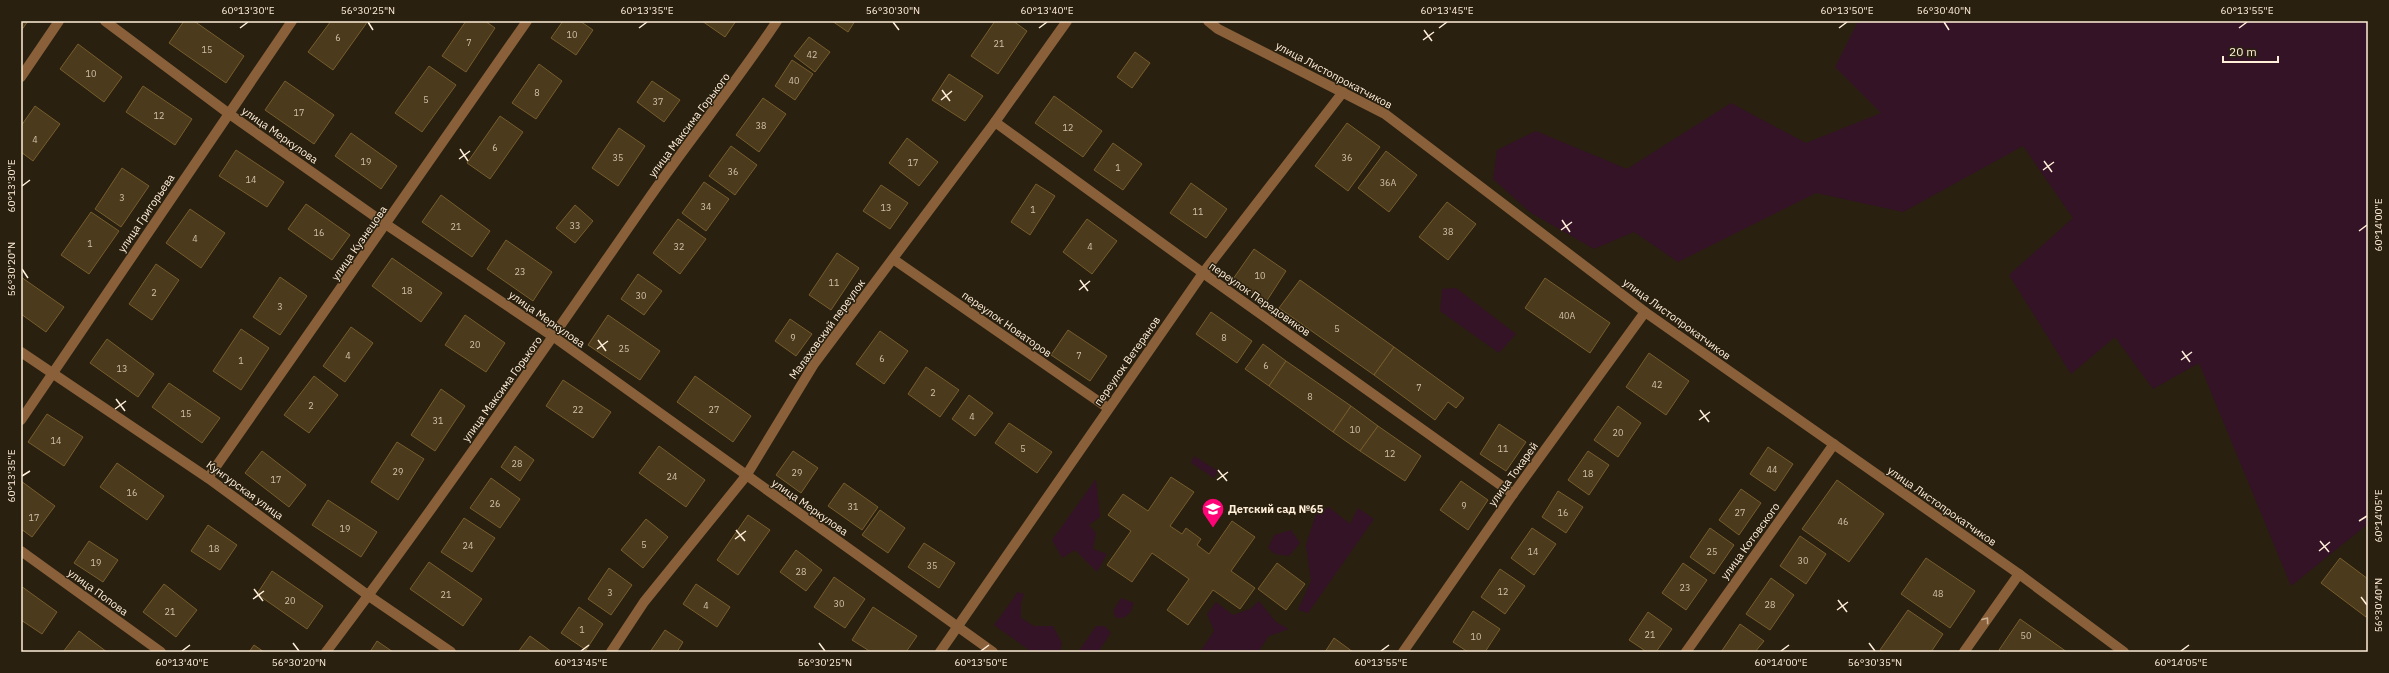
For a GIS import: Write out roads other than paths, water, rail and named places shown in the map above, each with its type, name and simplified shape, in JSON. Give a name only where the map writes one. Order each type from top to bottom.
[{"type":"street","points":[[21,77],[59,21]]},
{"type":"street","name":"улица Меркулова","points":[[105,21],[228,113],[387,225],[554,337],[993,652]]},
{"type":"street","name":"улица Григорьева","points":[[21,420],[228,113],[292,21]]},
{"type":"street","name":"улица Кузнецова","points":[[208,478],[387,225],[527,21]]},
{"type":"street","name":"улица Максима Горького","points":[[326,652],[554,337],[648,199],[743,73],[777,21]]},
{"type":"street","name":"Малаховский переулок","points":[[611,652],[644,602],[746,476],[814,364],[995,122],[1067,21]]},
{"type":"street","name":"улица Листопрокатчиков","points":[[1208,21],[1218,28],[1385,114],[1645,312],[2019,574],[2124,652]]},
{"type":"street","name":"переулок Ветеранов","points":[[940,652],[1108,408],[1203,274],[1343,92]]},
{"type":"street","name":"переулок Передовиков","points":[[995,122],[1203,274],[1513,494]]},
{"type":"street","name":"переулок Новаторов","points":[[893,259],[1108,408]]},
{"type":"street","name":"улица Токарей","points":[[1403,652],[1513,494],[1645,312]]},
{"type":"street","name":"Кунгурская улица","points":[[21,352],[52,375],[208,478],[368,596],[452,652]]},
{"type":"street","name":"улица Котовского","points":[[1686,652],[1834,444]]},
{"type":"street","name":"улица Попова","points":[[21,551],[160,652]]},
{"type":"street","points":[[1964,652],[2019,574]]},
{"type":"place","name":"Детский сад №65","points":[[1213,528]]}]
